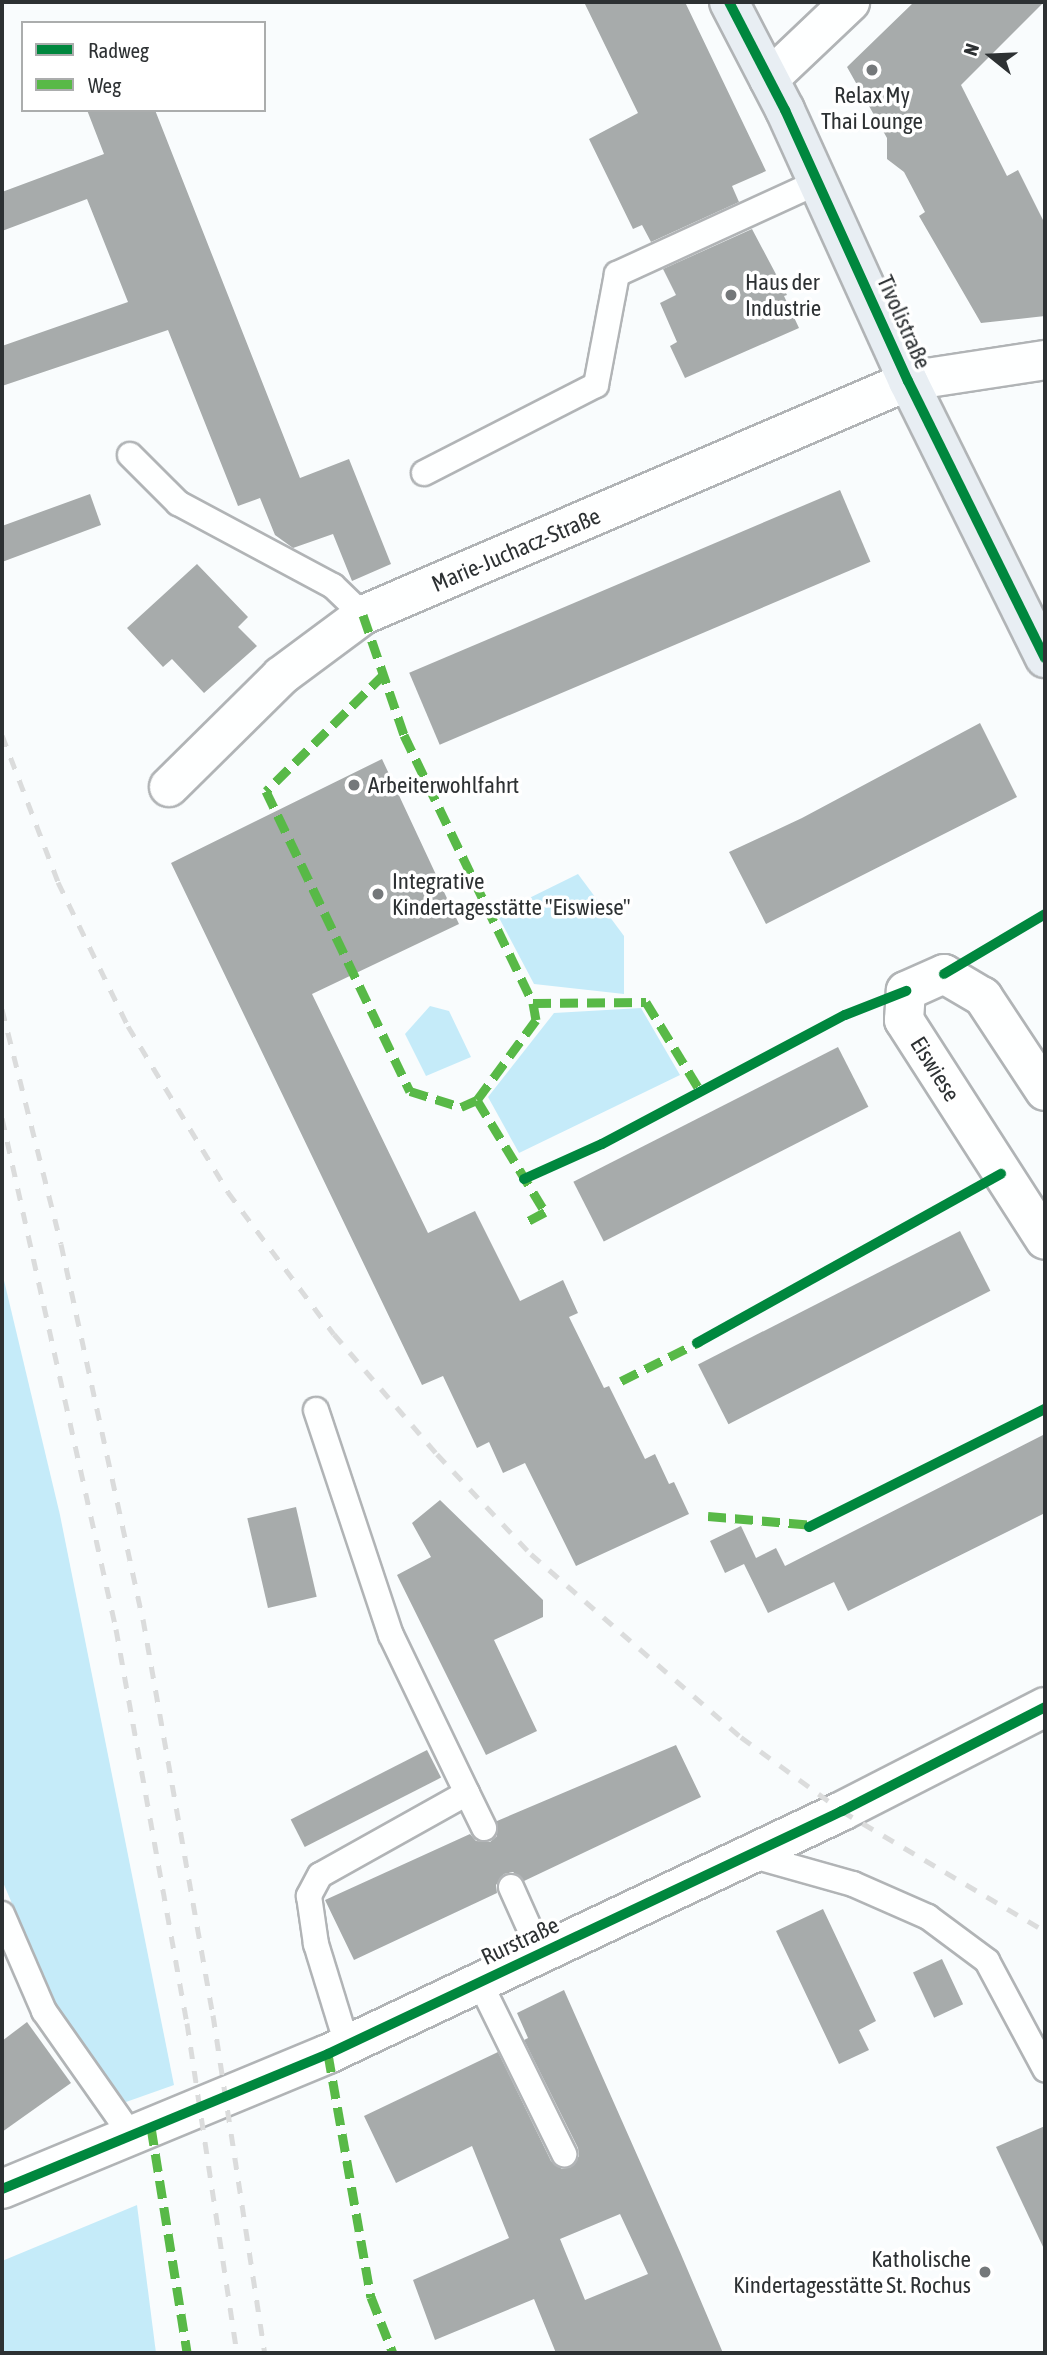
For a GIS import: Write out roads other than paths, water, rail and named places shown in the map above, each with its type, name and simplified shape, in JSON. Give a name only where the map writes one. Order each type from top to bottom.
[{"type":"main road","name":"Tivolistraße","points":[[729,2],[818,182],[908,381],[1045,658]]},
{"type":"street","points":[[769,79],[850,2]]},
{"type":"street","name":"Marie-Juchacz-Straße","points":[[169,787],[281,676],[363,615],[908,381],[1045,360]]},
{"type":"street","name":"Eiswiese","points":[[1045,1091],[983,997],[944,974],[906,991],[904,1020],[1045,1240]]},
{"type":"street","name":"Rurstraße","points":[[2,2189],[347,2045],[750,1855],[1045,1707]]},
{"type":"lane","points":[[424,473],[596,385],[617,274],[818,182]]},
{"type":"lane","points":[[130,455],[178,503],[333,586],[363,615]]},
{"type":"lane","points":[[316,1410],[391,1635],[484,1828]]},
{"type":"lane","points":[[347,2045],[316,1944],[309,1896],[320,1875],[467,1793]]},
{"type":"lane","points":[[750,1855],[853,1884],[928,1917],[987,1961],[1045,2068]]},
{"type":"lane","points":[[511,1887],[541,1954]]},
{"type":"lane","points":[[2,1914],[44,2011],[131,2135]]},
{"type":"lane","points":[[480,1983],[564,2154]]},
{"type":"railway","points":[[2,735],[58,882],[128,1026],[228,1192],[334,1334],[437,1454],[531,1554],[741,1737],[842,1811],[1045,1931]]},
{"type":"railway","points":[[2,1009],[61,1244],[143,1619],[213,2015],[265,2353]]},
{"type":"railway","points":[[2,1118],[116,1629],[187,2023],[237,2353]]},
{"type":"place","name":"Relax My Thai Lounge","points":[[872,70]]},
{"type":"place","name":"Haus der Industrie","points":[[731,295]]},
{"type":"place","name":"Arbeiterwohlfahrt","points":[[354,785]]},
{"type":"place","name":"Integrative Kindertagesstätte \"Eiswiese\"","points":[[378,894]]},
{"type":"place","name":"Katholische Kindertagesstätte St. Rochus","points":[[985,2272]]}]
